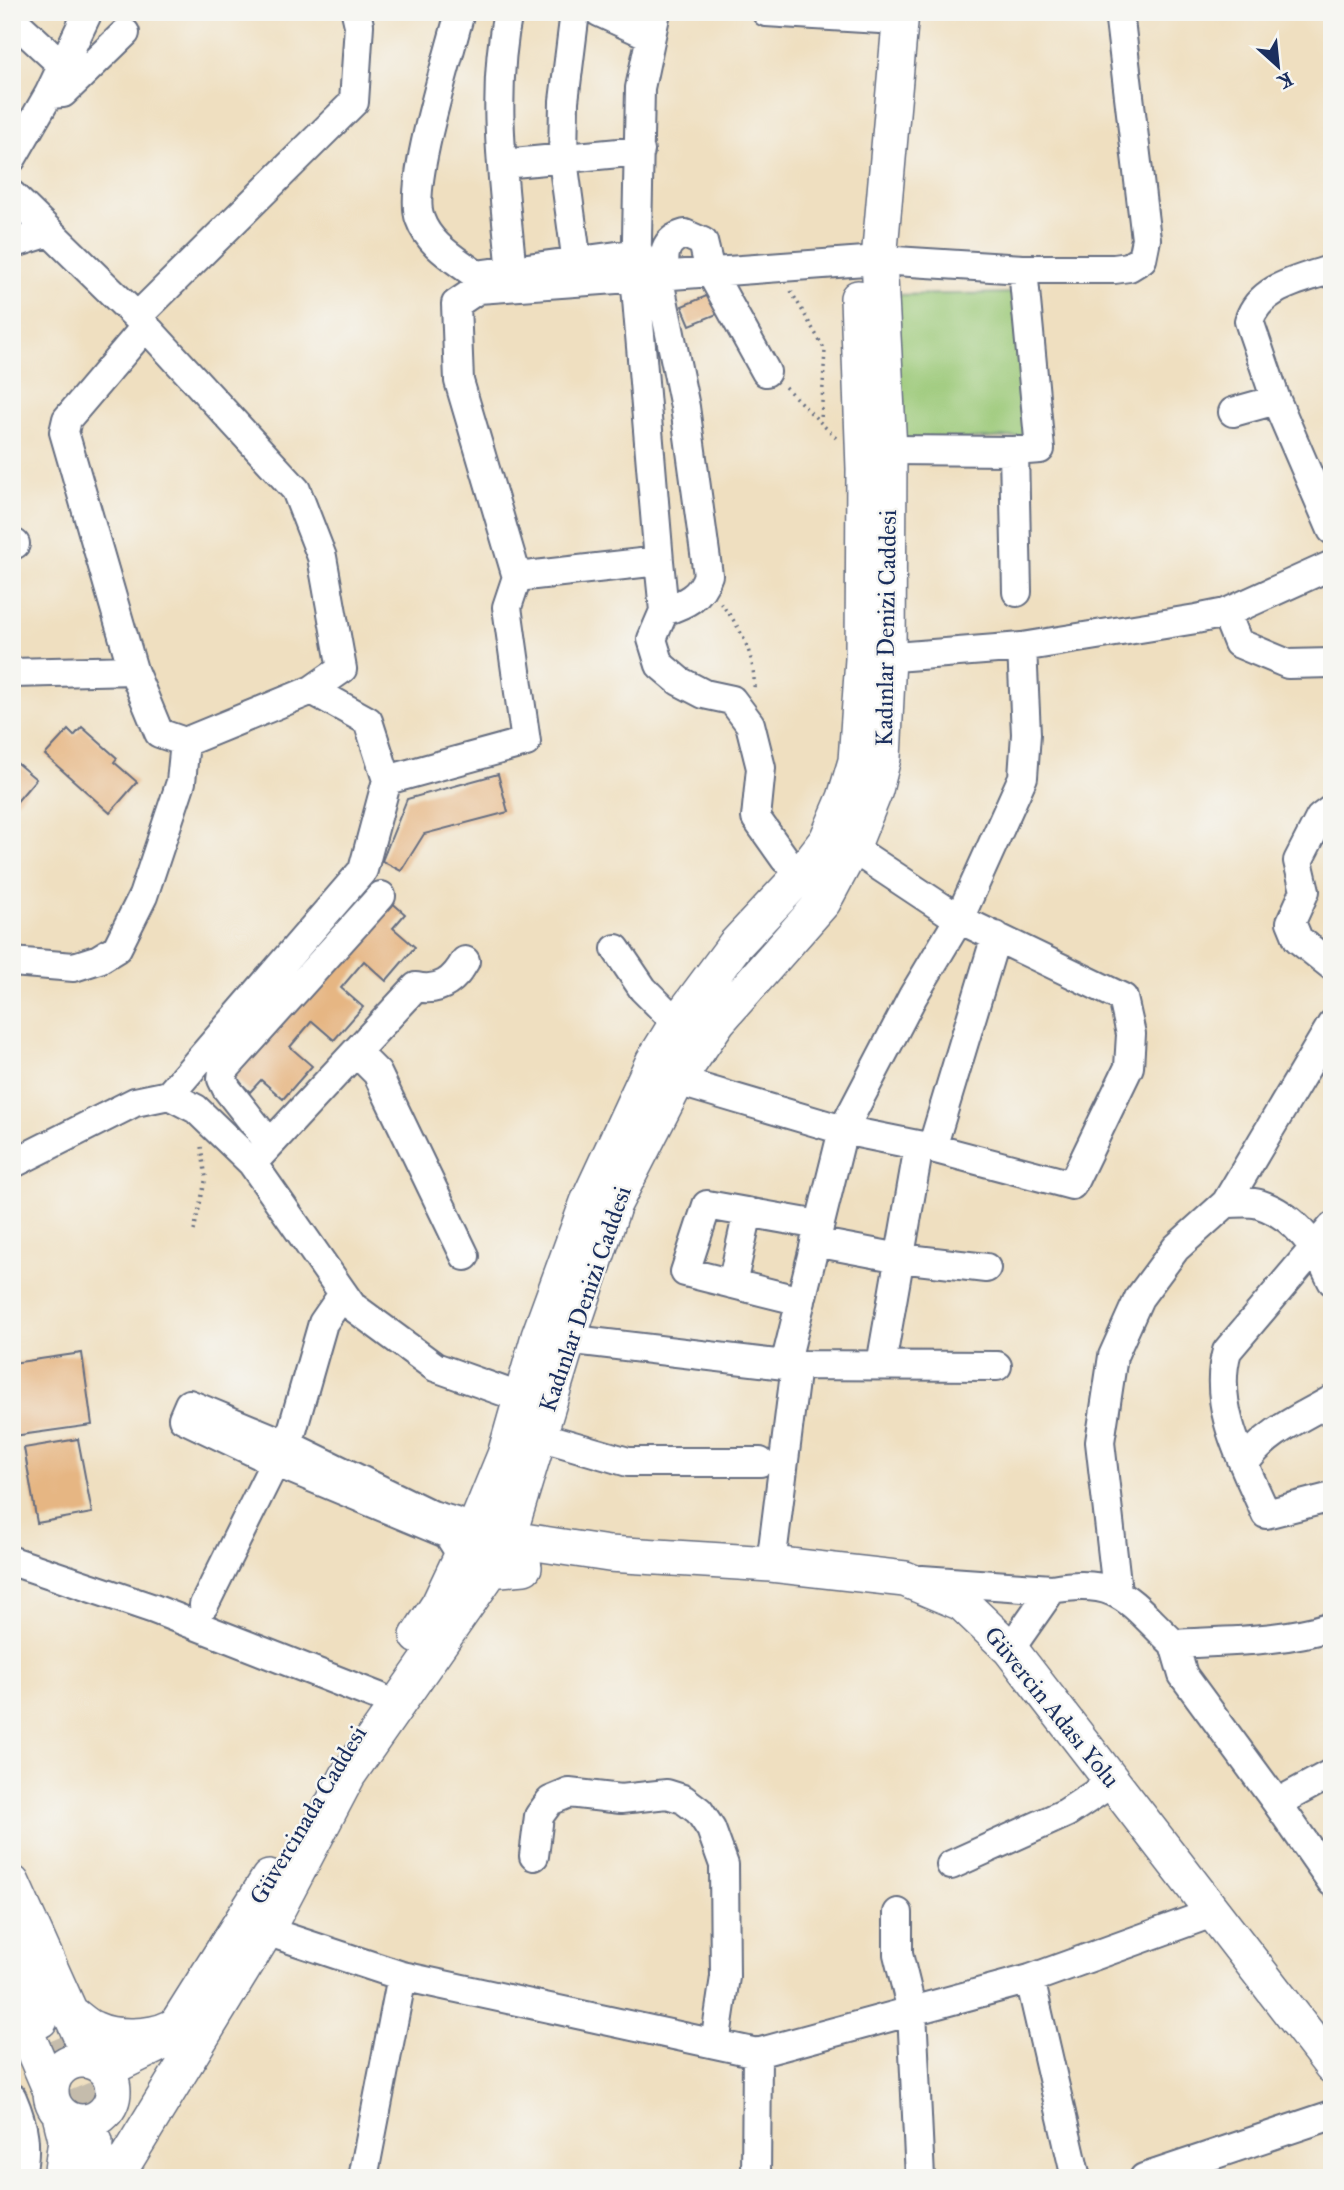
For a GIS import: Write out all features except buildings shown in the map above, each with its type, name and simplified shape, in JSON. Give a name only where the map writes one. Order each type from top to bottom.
[{"type":"main road","points":[[868,262],[888,15]]},
{"type":"main road","name":"Kadınlar Denizi Caddesi","points":[[492,1551],[538,1436],[554,1338],[588,1202],[653,1062],[677,1023],[736,945],[797,879],[827,840],[856,761],[876,658],[889,450],[868,262]]},
{"type":"main road","name":"Kadınlar Denizi Caddesi","points":[[492,1551],[505,1455],[523,1398],[554,1338],[614,1203],[677,1081],[718,1021],[822,902],[866,818],[883,758],[864,469],[868,262]]},
{"type":"main road","name":"Güvercin Adası Yolu","points":[[492,1551],[558,1559],[609,1554],[771,1564],[905,1578],[962,1603],[1010,1649],[1332,2066]]},
{"type":"main road","name":"Güvercinada Caddesi","points":[[115,2178],[266,1931],[348,1775],[461,1612],[492,1551]]},
{"type":"main road","name":"Güvercinada Caddesi","points":[[99,2065],[157,2045],[177,2024],[439,1604],[492,1551]]},
{"type":"main road","points":[[12,1883],[61,2031]]},
{"type":"main road","points":[[12,1919],[61,2031]]},
{"type":"main road","points":[[12,1956],[61,2031],[111,2079],[98,2126],[77,2178]]},
{"type":"main road","points":[[12,2000],[55,2103],[66,2139],[61,2178]]},
{"type":"main road","points":[[92,2178],[98,2126],[217,2009]]},
{"type":"main road","points":[[61,2031],[94,2030],[133,2036],[162,2032],[177,2024]]},
{"type":"main road","points":[[99,2065],[80,2059],[65,2064],[52,2080],[55,2103],[73,2122],[98,2126],[110,2148],[107,2178]]},
{"type":"street","points":[[12,158],[49,94],[88,12]]},
{"type":"street","points":[[12,195],[141,321],[296,490],[322,556],[342,669],[312,690],[185,742],[159,733],[132,670],[64,432],[67,419],[141,321],[355,102],[359,25],[356,12]]},
{"type":"street","points":[[460,12],[423,162],[416,206],[431,239],[477,275],[512,278],[578,271],[710,271],[868,262],[1023,269],[1114,270],[1129,267],[1142,259],[1146,239],[1119,12]]},
{"type":"street","points":[[508,12],[499,83],[512,278]]},
{"type":"street","points":[[575,12],[564,101],[563,160],[578,271]]},
{"type":"street","points":[[599,12],[653,24],[640,88],[639,151],[650,269],[685,407],[708,575],[703,589],[685,604],[664,611]]},
{"type":"street","points":[[766,12],[888,15]]},
{"type":"street","points":[[12,19],[61,64]]},
{"type":"street","points":[[49,94],[63,93],[125,33]]},
{"type":"street","points":[[503,164],[639,151]]},
{"type":"street","points":[[12,244],[50,232]]},
{"type":"street","points":[[766,372],[710,271],[703,242],[685,234],[675,237],[636,287],[664,611],[652,639],[660,665],[679,681],[704,694],[732,700],[750,724],[761,768],[755,818],[785,859]]},
{"type":"street","points":[[889,450],[1040,449],[1023,269]]},
{"type":"street","points":[[1332,269],[1271,292],[1252,311],[1249,321],[1253,340],[1276,400],[1332,530]]},
{"type":"street","points":[[387,780],[526,742],[507,607],[517,577],[459,381],[456,304],[478,289],[512,278]]},
{"type":"street","points":[[1233,412],[1276,400]]},
{"type":"street","points":[[1014,451],[1017,592]]},
{"type":"street","points":[[517,577],[659,561]]},
{"type":"street","points":[[876,658],[1023,647],[1117,634],[1226,613],[1332,565]]},
{"type":"street","points":[[1226,613],[1238,643],[1288,664],[1332,663]]},
{"type":"street","points":[[771,1564],[790,1365],[800,1301],[841,1138],[913,996],[959,919],[1023,777],[1026,734],[1023,647]]},
{"type":"street","points":[[12,673],[132,670]]},
{"type":"street","points":[[12,1164],[135,1102],[169,1095],[363,870],[387,780],[368,721],[312,690]]},
{"type":"street","points":[[12,962],[74,967],[99,959],[117,948],[143,896],[181,782],[185,742]]},
{"type":"street","points":[[1332,809],[1320,818],[1298,861],[1305,891],[1291,922],[1298,939],[1332,965]]},
{"type":"street","points":[[677,1081],[841,1138],[1072,1185],[1129,1067],[1131,1034],[1123,998],[959,919],[852,848]]},
{"type":"street","points":[[381,896],[223,1070],[227,1089],[261,1153],[352,1306],[435,1367],[523,1398]]},
{"type":"street","points":[[881,1365],[900,1258],[924,1155],[996,936]]},
{"type":"street","points":[[616,948],[643,989],[677,1023]]},
{"type":"street","points":[[261,1153],[416,987],[432,988],[446,984],[457,975],[465,961]]},
{"type":"street","points":[[1117,1591],[1100,1442],[1113,1356],[1139,1298],[1176,1248],[1226,1203],[1332,1024]]},
{"type":"street","points":[[356,1052],[377,1073],[466,1256]]},
{"type":"street","points":[[169,1095],[261,1153]]},
{"type":"street","points":[[924,1155],[1070,1204]]},
{"type":"street","points":[[1226,1203],[1258,1203],[1323,1237]]},
{"type":"street","points":[[800,1301],[685,1272],[707,1205],[748,1212],[900,1258],[986,1268]]},
{"type":"street","points":[[732,1284],[748,1212]]},
{"type":"street","points":[[1323,1237],[1332,1282]]},
{"type":"street","points":[[1323,1237],[1227,1351],[1222,1370],[1228,1423],[1266,1514],[1332,1497]]},
{"type":"street","points":[[204,1605],[281,1454],[323,1323],[343,1294]]},
{"type":"street","points":[[554,1338],[790,1365],[997,1366]]},
{"type":"street","points":[[1244,1465],[1252,1451],[1291,1423],[1332,1400]]},
{"type":"street","points":[[538,1436],[628,1462],[760,1462]]},
{"type":"street","points":[[281,1454],[432,1515],[492,1551]]},
{"type":"street","points":[[12,1561],[154,1609],[379,1697]]},
{"type":"street","points":[[905,1578],[1052,1589],[1084,1583],[1117,1591],[1174,1644],[1183,1675],[1332,1882]]},
{"type":"street","points":[[1010,1649],[1052,1589]]},
{"type":"street","points":[[1174,1644],[1264,1638],[1313,1632],[1332,1626]]},
{"type":"street","points":[[1277,1803],[1332,1773]]},
{"type":"street","points":[[951,1865],[1066,1813],[1114,1782]]},
{"type":"street","points":[[534,1856],[539,1816],[551,1801],[569,1793],[621,1799],[667,1794],[683,1799],[699,1811],[710,1829],[724,1865],[725,1976],[715,2044]]},
{"type":"street","points":[[266,1931],[402,1976],[757,2053],[1030,1979],[1215,1912]]},
{"type":"street","points":[[898,1913],[900,1969],[912,2011],[920,2178]]},
{"type":"street","points":[[363,2178],[402,1976]]},
{"type":"street","points":[[1030,1979],[1076,2178]]},
{"type":"street","points":[[756,2178],[757,2053]]},
{"type":"street","points":[[12,2098],[25,2127],[19,2137],[25,2160],[20,2178]]},
{"type":"street","points":[[1144,2178],[1332,2115]]},
{"type":"path","points":[[791,291],[825,349],[821,420]]},
{"type":"path","points":[[766,372],[821,420],[836,437],[838,450]]},
{"type":"path","points":[[703,589],[723,605],[749,646],[755,674],[750,724]]},
{"type":"path","points":[[194,1231],[206,1177],[200,1144]]},
{"type":"green space","points":[[1019,293],[1031,436],[897,443],[892,295]]},
{"type":"tunnel","points":[[63,2036],[86,2092],[95,2142]]}]
